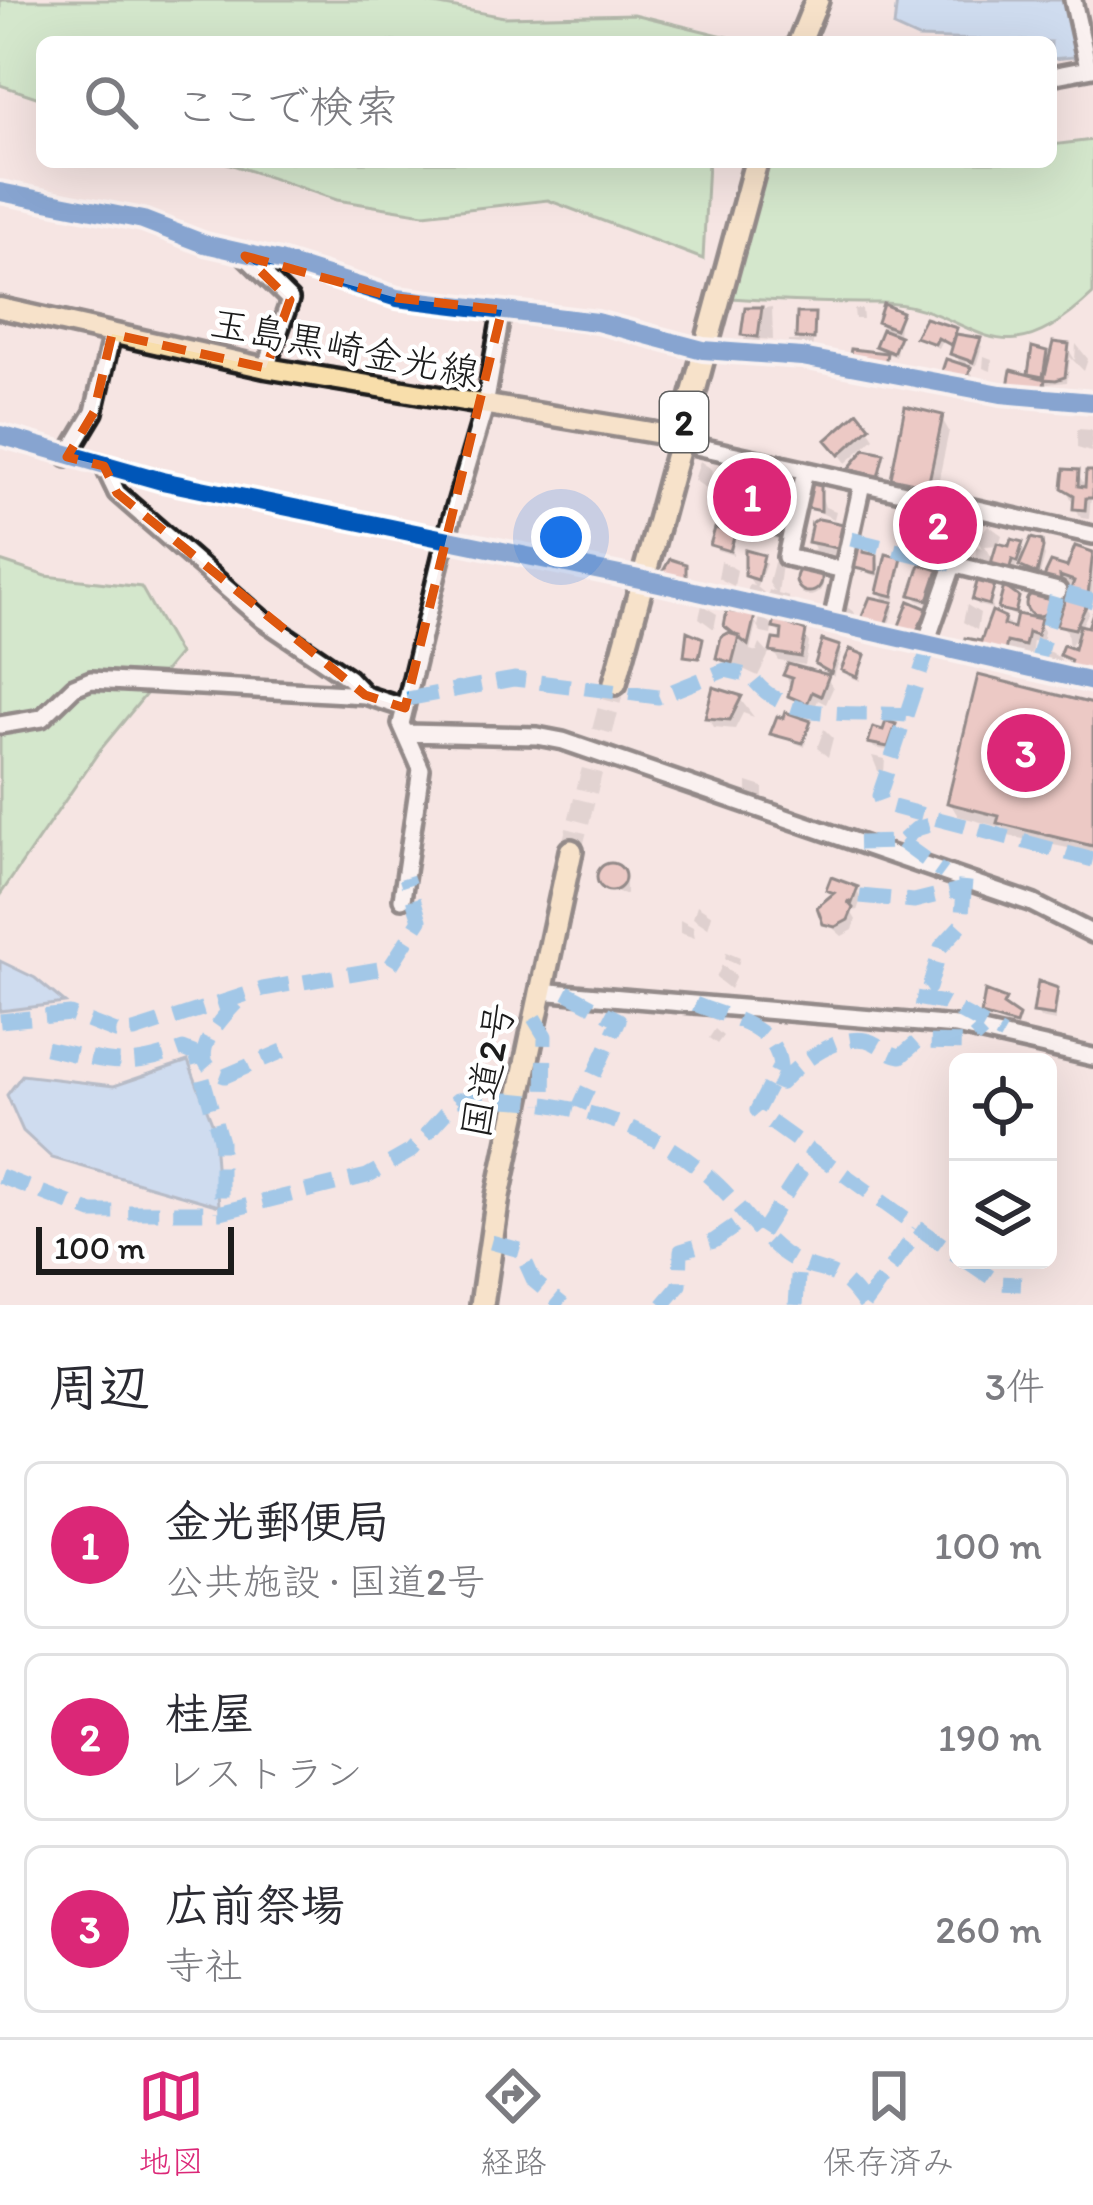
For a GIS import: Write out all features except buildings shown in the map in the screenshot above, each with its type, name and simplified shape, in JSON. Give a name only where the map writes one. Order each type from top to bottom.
[{"type":"highway","points":[[804,36],[817,0]]},
{"type":"highway","name":"2","points":[[615,683],[754,168]]},
{"type":"highway","name":"国道2号","points":[[482,1305],[539,991],[571,851]]},
{"type":"main road","name":"玉島黒崎金光線","points":[[0,308],[266,368],[680,437]]},
{"type":"street","points":[[1057,75],[1090,68],[1073,0]]},
{"type":"street","points":[[0,192],[143,220],[245,256],[280,261],[397,298],[598,322],[703,350],[802,357],[1001,394],[1093,402]]},
{"type":"street","points":[[245,256],[290,300],[266,368]]},
{"type":"street","points":[[402,899],[421,770],[406,733],[405,708],[445,541],[485,406],[502,310]]},
{"type":"street","points":[[67,457],[94,412],[112,334]]},
{"type":"street","points":[[0,435],[104,466],[832,621],[1093,682]]},
{"type":"street","points":[[680,437],[695,446],[1093,535]]},
{"type":"street","points":[[104,466],[117,493],[263,620],[349,678],[365,695]]},
{"type":"street","points":[[805,471],[786,557],[844,570]]},
{"type":"street","points":[[832,621],[862,484]]},
{"type":"street","points":[[926,643],[973,508]]},
{"type":"street","points":[[952,564],[1058,591]]},
{"type":"street","points":[[0,725],[42,718],[74,687],[91,680],[365,695],[405,708]]},
{"type":"street","points":[[406,733],[537,736],[563,741],[1032,903],[1093,934]]},
{"type":"street","points":[[539,991],[956,1027],[1093,1057]]},
{"type":"highlighted area","points":[[245,256],[397,298],[502,310],[405,708],[365,695],[117,493],[104,466],[67,457],[94,412],[112,334],[266,368],[290,300]]},
{"type":"green space","points":[[0,0],[413,0],[504,17],[634,14],[724,36],[36,36],[36,97],[0,85]]},
{"type":"green space","points":[[1093,140],[1093,294],[1058,322],[1030,336],[984,335],[912,307],[731,298],[766,168],[1057,168],[1057,144]]},
{"type":"green space","points":[[242,168],[708,168],[703,259],[548,200],[424,214],[337,200]]},
{"type":"green space","points":[[0,561],[46,576],[141,587],[179,654],[100,750],[0,895]]},
{"type":"water","points":[[897,0],[1064,0],[1075,57],[1057,58],[1057,36],[914,36],[894,27]]},
{"type":"water","points":[[0,961],[35,978],[65,1003],[0,1011]]},
{"type":"water","points":[[188,1061],[213,1125],[219,1206],[52,1158],[23,1131],[7,1095],[22,1075],[114,1086]]},
{"type":"tunnel","points":[[571,851],[615,683]]},
{"type":"marked path","points":[[851,539],[952,564]]},
{"type":"marked path","points":[[1035,669],[1058,591],[1093,601]]},
{"type":"marked path","points":[[930,644],[879,796],[882,804],[1093,860]]},
{"type":"marked path","points":[[407,699],[514,679],[658,697],[725,670],[751,676],[782,702],[801,708],[906,715]]},
{"type":"marked path","points":[[859,843],[901,842],[916,829],[940,822]]},
{"type":"marked path","points":[[901,842],[944,873]]},
{"type":"marked path","points":[[0,1021],[70,1014],[116,1032],[134,1031],[263,989],[390,967],[420,920],[406,877]]},
{"type":"marked path","points":[[965,881],[961,925],[941,947],[929,988],[915,998],[944,1003],[1003,1035]]},
{"type":"marked path","points":[[860,896],[914,901],[963,889]]},
{"type":"marked path","points":[[566,992],[619,1020],[579,1108]]},
{"type":"marked path","points":[[236,1003],[207,1042],[204,1052],[212,1070],[225,1076],[283,1051]]},
{"type":"marked path","points":[[695,1004],[760,1032],[777,1052],[780,1066],[757,1110],[761,1115],[949,1250]]},
{"type":"marked path","points":[[534,1018],[545,1036],[544,1105]]},
{"type":"marked path","points":[[774,1080],[781,1083],[808,1059],[855,1039],[901,1056],[917,1042],[969,1043],[982,1031]]},
{"type":"marked path","points":[[46,1048],[115,1062],[145,1060],[183,1049],[196,1054],[221,1142],[221,1212]]},
{"type":"marked path","points":[[0,1176],[92,1212],[221,1212],[367,1176],[411,1151],[457,1100],[563,1107],[662,1143],[719,1186],[774,1246],[796,1261],[835,1275],[865,1305]]},
{"type":"marked path","points":[[761,1233],[813,1152]]},
{"type":"marked path","points":[[663,1305],[680,1285],[681,1251],[714,1241],[747,1218]]},
{"type":"marked path","points":[[864,1304],[918,1231]]},
{"type":"marked path","points":[[491,1242],[520,1250],[534,1281],[563,1305]]},
{"type":"marked path","points":[[796,1305],[799,1263]]},
{"type":"marked path","points":[[978,1269],[999,1283],[1021,1284]]},
{"type":"cycle path","points":[[0,192],[143,220],[205,244],[280,261],[397,298],[597,322],[703,350],[802,357],[1001,394],[1093,402]]},
{"type":"cycle path","points":[[0,435],[162,481],[659,583],[1093,682]]},
{"type":"place","name":"金光郵便局","points":[[752,497]]},
{"type":"place","name":"桂屋","points":[[938,525]]},
{"type":"place","name":"広前祭場","points":[[1026,753]]}]
